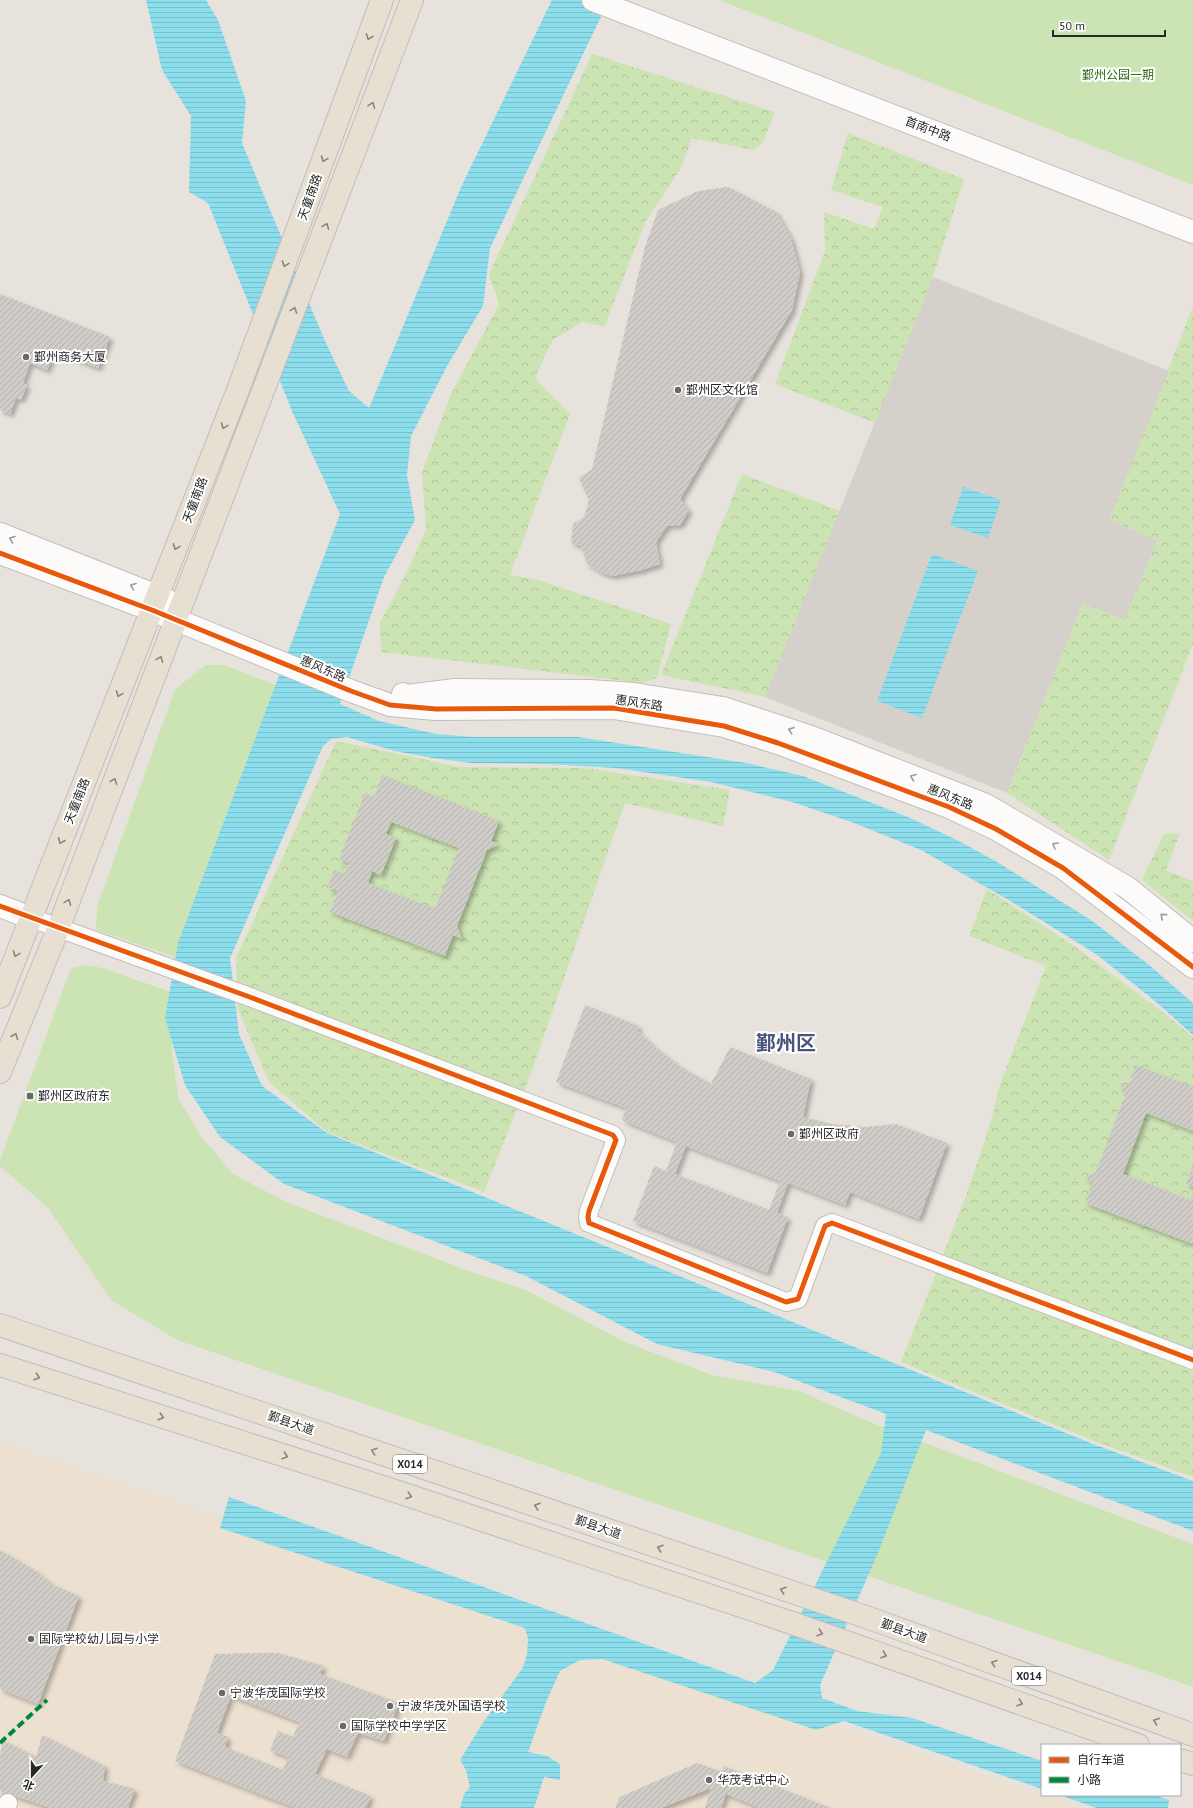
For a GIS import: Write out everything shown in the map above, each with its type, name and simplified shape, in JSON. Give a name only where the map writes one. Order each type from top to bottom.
[{"type":"main road","name":"天童南路","points":[[0,996],[238,390],[382,0]]},
{"type":"main road","name":"天童南路","points":[[0,1072],[58,929],[412,0]]},
{"type":"main road","name":"鄞县大道","points":[[0,1325],[866,1617],[1193,1735]]},
{"type":"main road","name":"X014","points":[[0,1365],[389,1489],[792,1623],[1135,1744]]},
{"type":"main road","points":[[1181,1760],[1193,1764]]},
{"type":"street","name":"首南中路","points":[[593,0],[1193,232]]},
{"type":"street","name":"惠风东路","points":[[0,534],[155,603],[355,685],[390,705],[436,709],[614,708],[724,726],[778,743],[949,807],[996,829],[1063,868],[1193,967]]},
{"type":"street","name":"惠风东路","points":[[0,553],[155,603]]},
{"type":"street","name":"惠风东路","points":[[355,685],[407,696],[455,690],[589,691],[634,694],[723,708],[811,737],[986,805],[1128,888],[1193,941]]},
{"type":"street","points":[[0,906],[58,929],[247,996],[613,1135],[616,1140],[589,1211],[589,1223],[786,1302],[798,1299],[825,1226],[832,1223],[1193,1360]]},
{"type":"shaded area","points":[[933,277],[1169,371],[1109,520],[1157,540],[1125,620],[1083,603],[1007,793],[765,697]]},
{"type":"shaded area","name":"宁波华茂外国语学校","points":[[0,1442],[1080,1808],[0,1808]]},
{"type":"green space","name":"鄞州公园一期","points":[[719,0],[1193,0],[1193,185]]},
{"type":"green space","points":[[592,54],[775,112],[763,142],[753,150],[692,138],[681,168],[646,221],[604,327],[583,322],[553,339],[535,378],[570,414],[510,575],[538,580],[671,624],[657,678],[642,683],[381,652],[380,622],[401,584],[426,530],[422,472],[451,394],[499,304],[489,274]]},
{"type":"green space","points":[[848,133],[964,179],[933,277],[875,423],[775,384],[825,251],[824,212],[874,229],[883,207],[831,190]]},
{"type":"green space","points":[[1193,306],[1193,644],[1109,860],[1007,793],[1083,603],[1125,619],[1157,540],[1109,520]]},
{"type":"green space","points":[[742,474],[840,511],[765,697],[661,675]]},
{"type":"green space","points":[[206,665],[224,665],[276,685],[181,959],[96,930],[97,907],[175,689]]},
{"type":"green space","points":[[336,741],[460,767],[585,768],[730,790],[723,826],[625,803],[530,1076],[484,1192],[327,1132],[269,1082],[238,1009],[236,958]]},
{"type":"green space","points":[[1180,833],[1166,870],[1193,881],[1193,921],[1142,880],[1164,834]]},
{"type":"green space","points":[[987,889],[1074,946],[1168,1016],[1193,1037],[1193,1477],[1094,1441],[901,1362],[966,1195],[989,1128],[999,1087],[1046,966],[969,936]]},
{"type":"green space","points":[[87,965],[102,968],[171,992],[172,1055],[179,1100],[201,1136],[233,1174],[286,1202],[469,1271],[526,1290],[625,1342],[712,1375],[799,1391],[875,1424],[1193,1544],[1193,1687],[177,1340],[111,1300],[48,1208],[0,1166],[0,1161],[71,968]]},
{"type":"water","points":[[146,0],[206,0],[218,20],[246,101],[242,143],[325,341],[349,391],[369,408],[462,185],[552,0],[609,0],[490,248],[483,306],[447,366],[411,436],[407,475],[415,520],[384,577],[340,704],[379,721],[436,734],[473,737],[578,737],[746,763],[803,776],[908,817],[957,840],[997,862],[1091,920],[1149,965],[1193,1003],[1193,1035],[1155,1001],[1096,954],[1007,899],[921,850],[854,823],[792,802],[711,782],[616,768],[547,764],[471,763],[433,758],[395,751],[347,737],[331,739],[323,746],[230,958],[239,1034],[262,1086],[327,1133],[1093,1444],[1193,1481],[1193,1531],[926,1430],[878,1553],[820,1685],[822,1698],[857,1711],[912,1718],[1041,1761],[1041,1789],[844,1721],[816,1730],[602,1659],[580,1660],[560,1671],[546,1702],[528,1752],[547,1756],[560,1764],[560,1780],[544,1777],[534,1808],[460,1808],[464,1794],[470,1787],[466,1770],[460,1760],[482,1724],[522,1669],[527,1655],[528,1639],[525,1628],[220,1528],[229,1497],[755,1683],[773,1670],[881,1453],[886,1414],[774,1372],[657,1344],[526,1276],[284,1184],[220,1137],[185,1085],[165,1018],[178,943],[340,514],[292,411],[208,203],[189,192],[191,116],[162,70]]},
{"type":"water","points":[[963,487],[1001,500],[988,538],[950,525]]},
{"type":"water","points":[[932,554],[978,571],[922,718],[877,701]]},
{"type":"water","points":[[1062,1796],[1156,1796],[1169,1800],[1168,1808],[1097,1808]]},
{"type":"building","name":"鄞州区文化馆","points":[[728,187],[776,212],[791,238],[800,273],[792,310],[680,499],[689,511],[680,525],[667,526],[656,542],[660,564],[642,570],[613,576],[602,573],[587,564],[581,546],[571,543],[573,524],[584,517],[589,500],[579,478],[592,469],[645,247],[658,210],[698,191]]},
{"type":"building","name":"鄞州商务大厦","points":[[0,294],[110,337],[98,368],[55,351],[47,370],[30,363],[23,383],[27,385],[21,400],[16,398],[10,414],[0,410]]},
{"type":"building","points":[[382,775],[499,821],[491,841],[499,844],[487,850],[457,926],[462,939],[453,935],[445,956],[330,912],[338,891],[328,887],[334,870],[344,874],[349,863],[339,859],[365,793],[374,797]],"holes":[[[391,822],[459,848],[435,909],[368,883],[372,871],[381,875],[396,838],[386,834]]]},
{"type":"building","name":"鄞州区政府","points":[[585,1005],[639,1026],[637,1030],[655,1047],[681,1067],[711,1084],[730,1047],[811,1079],[803,1117],[832,1124],[865,1127],[896,1124],[947,1143],[919,1219],[850,1192],[845,1205],[788,1183],[777,1213],[788,1217],[767,1273],[633,1221],[654,1166],[666,1171],[677,1142],[622,1120],[626,1108],[556,1082]],"holes":[[[686,1146],[780,1181],[769,1210],[675,1174]]]},
{"type":"building","points":[[1135,1065],[1193,1087],[1193,1131],[1146,1113],[1123,1174],[1190,1200],[1193,1194],[1193,1244],[1085,1203],[1093,1182],[1084,1178],[1096,1172],[1125,1096],[1120,1083],[1128,1086]]},
{"type":"building","points":[[1193,1166],[1193,1187],[1186,1184]]},
{"type":"building","name":"国际学校幼儿园与小学","points":[[0,1550],[36,1571],[53,1585],[79,1596],[38,1704],[0,1689]]},
{"type":"building","name":"国际学校中学学区","points":[[278,1653],[324,1666],[320,1674],[399,1703],[384,1741],[358,1733],[347,1757],[327,1749],[315,1774],[371,1796],[366,1808],[296,1808],[175,1761],[215,1654]],"holes":[[[231,1696],[299,1722],[293,1737],[278,1731],[270,1750],[288,1757],[283,1770],[225,1747],[228,1737],[217,1733]]]},
{"type":"building","points":[[42,1735],[105,1766],[103,1781],[135,1789],[128,1808],[51,1808],[0,1791],[0,1755],[3,1740],[36,1757]]},
{"type":"building","name":"华茂考试中心","points":[[697,1763],[722,1772],[724,1766],[831,1808],[760,1808],[726,1794],[721,1808],[705,1808],[711,1788],[661,1808],[615,1808],[620,1797]]},
{"type":"marked path","points":[[0,1743],[47,1700]]},
{"type":"cycle path","points":[[0,553],[152,610],[351,691],[390,705],[436,709],[614,708],[724,726],[778,743],[949,807],[996,829],[1063,868],[1193,967]]},
{"type":"cycle path","points":[[0,906],[247,996],[613,1135],[616,1140],[589,1211],[589,1223],[786,1302],[798,1299],[825,1226],[832,1223],[1193,1360]]},
{"type":"place","name":"鄞州商务大厦","points":[[26,357]]},
{"type":"place","name":"鄞州区文化馆","points":[[678,390]]},
{"type":"place","name":"鄞州区政府东","points":[[30,1096]]},
{"type":"place","name":"鄞州区政府","points":[[791,1134]]},
{"type":"place","name":"国际学校幼儿园与小学","points":[[31,1639]]},
{"type":"place","name":"宁波华茂国际学校","points":[[222,1693]]},
{"type":"place","name":"宁波华茂外国语学校","points":[[390,1706]]},
{"type":"place","name":"国际学校中学学区","points":[[343,1726]]},
{"type":"place","name":"华茂考试中心","points":[[709,1780]]},
{"type":"district","name":"鄞州区","points":[[786,1043]]}]
